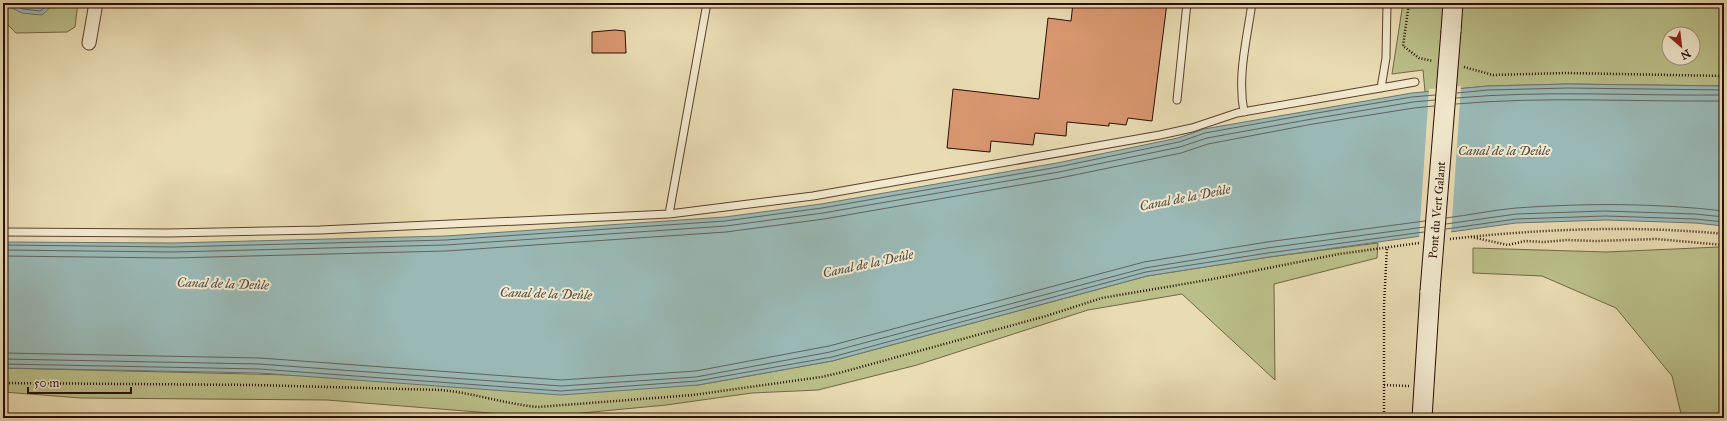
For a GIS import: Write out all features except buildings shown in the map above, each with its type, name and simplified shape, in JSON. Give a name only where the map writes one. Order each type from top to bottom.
[{"type":"main road","name":"Pont du Vert Galant","points":[[1422,418],[1430,291],[1452,31],[1453,3]]},
{"type":"street","points":[[89,42],[96,3]]},
{"type":"lane","points":[[669,214],[707,3]]},
{"type":"lane","points":[[1177,100],[1187,3]]},
{"type":"lane","points":[[1244,112],[1241,82],[1252,3]]},
{"type":"lane","points":[[1381,88],[1386,58],[1387,3]]},
{"type":"lane","points":[[3,232],[168,233],[320,230],[669,214],[851,190],[1160,135],[1192,128],[1244,112],[1415,82]]},
{"type":"path","points":[[1403,46],[1409,3]]},
{"type":"path","points":[[1493,75],[1567,73],[1724,76]]},
{"type":"path","points":[[1446,240],[1523,232],[1609,230],[1661,230],[1724,234]]},
{"type":"path","points":[[1468,237],[1508,245],[1525,241],[1544,242],[1567,240],[1596,241],[1656,239],[1724,245]]},
{"type":"path","points":[[3,383],[254,385],[441,390],[519,405],[538,407],[693,395],[821,377],[839,373],[1046,316],[1102,298],[1213,279],[1339,254],[1387,246],[1424,242]]},
{"type":"path","points":[[1384,418],[1384,306],[1387,246]]},
{"type":"path","points":[[1384,385],[1415,387]]},
{"type":"green space","points":[[3,3],[6,5],[54,6],[55,3],[78,3],[75,27],[67,32],[16,33],[3,20]]},
{"type":"green space","points":[[1403,3],[1724,3],[1724,86],[1568,84],[1488,86],[1425,92],[1423,70],[1392,74]]},
{"type":"green space","points":[[1378,243],[1377,258],[1274,284],[1275,380],[1182,294],[1088,310],[917,365],[818,390],[752,393],[666,405],[540,417],[327,400],[81,398],[3,392],[3,368],[698,385],[832,361],[1147,276],[1269,257]]},
{"type":"green space","points":[[1473,248],[1606,252],[1724,248],[1724,418],[1682,418],[1672,376],[1616,308],[1542,276],[1473,273]]},
{"type":"water","points":[[4,3],[55,3],[42,15],[22,13]]},
{"type":"water","name":"Canal de la Deûle","points":[[1568,84],[1724,86],[1724,226],[1695,223],[1606,220],[1516,223],[1269,257],[1147,276],[832,361],[698,385],[561,395],[259,373],[3,368],[3,242],[173,243],[446,236],[725,217],[821,204],[1057,163],[1178,138],[1204,129],[1412,93],[1488,86]]},
{"type":"pier","points":[[1461,86],[1451,235],[1419,239],[1429,89]]}]
